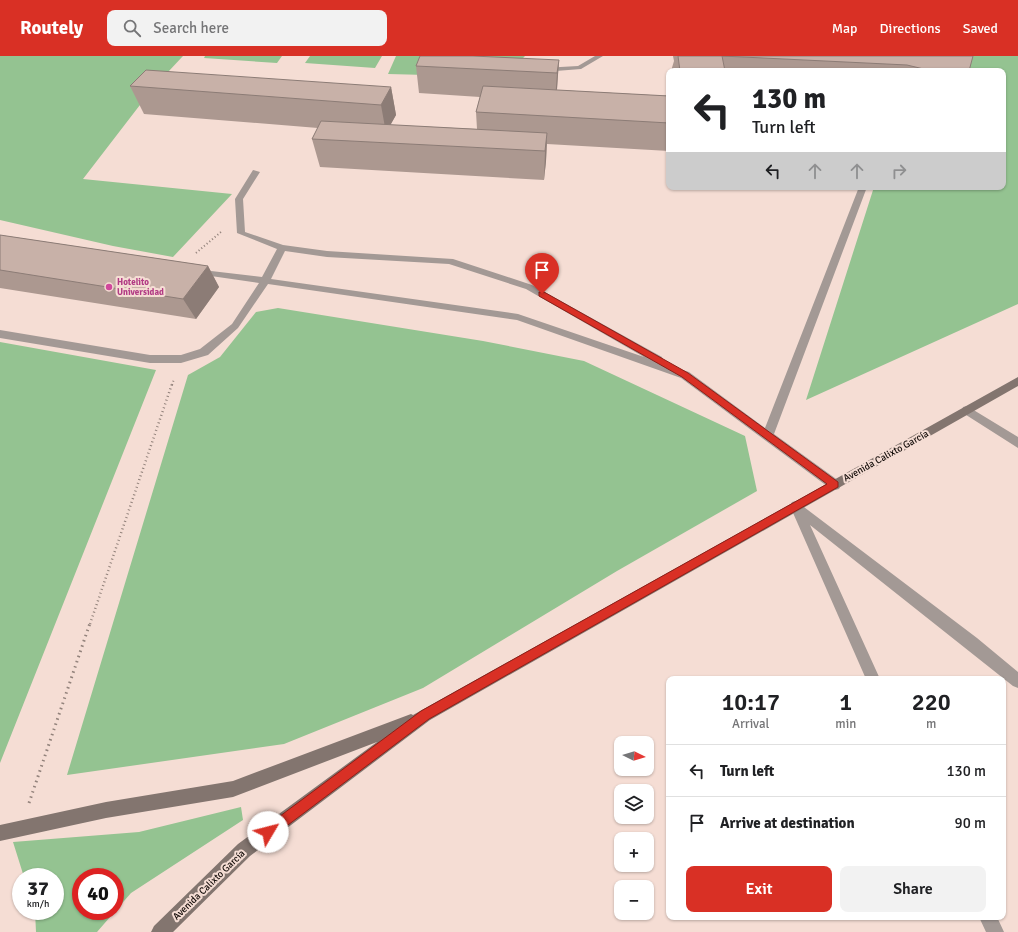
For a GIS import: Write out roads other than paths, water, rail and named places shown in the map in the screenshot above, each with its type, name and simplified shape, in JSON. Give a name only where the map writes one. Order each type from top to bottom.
[{"type":"street","name":"Avenida Calixto García","points":[[160,932],[244,850],[425,715],[1018,381]]},
{"type":"street","points":[[0,833],[106,810],[233,789],[425,715]]},
{"type":"lane","points":[[536,70],[579,68],[600,56]]},
{"type":"lane","points":[[256,172],[239,199],[241,233],[282,248],[327,254],[450,261],[529,287],[685,375],[834,485]]},
{"type":"lane","points":[[768,436],[862,190]]},
{"type":"lane","points":[[0,334],[150,359],[180,359],[204,352],[235,326],[265,281],[282,248]]},
{"type":"lane","points":[[178,268],[518,317],[685,375]]},
{"type":"lane","points":[[967,410],[1018,443]]},
{"type":"lane","points":[[796,506],[872,676]]},
{"type":"lane","points":[[796,506],[972,643],[1018,681]]},
{"type":"lane","points":[[989,920],[995,932]]},
{"type":"place","name":"Hotelito Universidad","points":[[109,287]]}]
